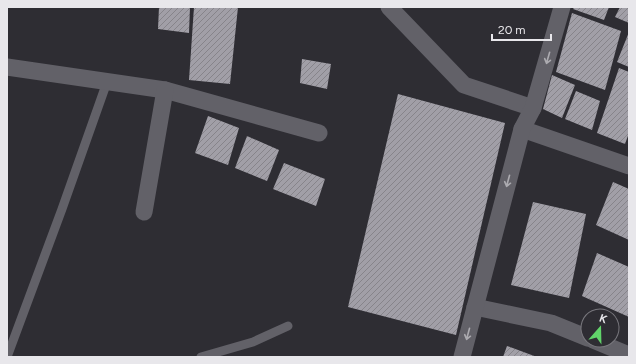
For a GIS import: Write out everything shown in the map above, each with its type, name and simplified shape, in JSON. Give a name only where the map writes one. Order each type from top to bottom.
[{"type":"street","points":[[389,7],[464,85],[533,108]]},
{"type":"street","points":[[462,357],[522,129],[533,108],[562,7]]},
{"type":"street","points":[[7,67],[165,90],[319,133]]},
{"type":"street","points":[[144,212],[165,90]]},
{"type":"street","points":[[522,129],[628,162]]},
{"type":"street","points":[[475,307],[551,323],[580,335]]},
{"type":"street","points":[[612,348],[629,355]]},
{"type":"lane","points":[[7,357],[62,210],[107,82]]},
{"type":"lane","points":[[201,357],[253,342],[288,326]]},
{"type":"building","points":[[159,7],[190,7],[189,33],[158,29]]},
{"type":"building","points":[[194,7],[238,7],[230,84],[189,80]]},
{"type":"building","points":[[574,7],[609,7],[604,20],[573,9]]},
{"type":"building","points":[[620,7],[629,7],[629,23],[615,17]]},
{"type":"building","points":[[572,13],[621,31],[605,90],[556,72]]},
{"type":"building","points":[[629,32],[629,67],[617,62]]},
{"type":"building","points":[[302,59],[331,64],[327,89],[300,83]]},
{"type":"building","points":[[619,68],[629,72],[629,133],[625,144],[597,133]]},
{"type":"building","points":[[552,75],[575,85],[562,118],[543,109]]},
{"type":"building","points":[[576,91],[600,101],[592,130],[565,119]]},
{"type":"building","points":[[398,94],[505,123],[456,335],[348,307]]},
{"type":"building","points":[[208,116],[239,128],[228,165],[195,153]]},
{"type":"building","points":[[247,136],[279,150],[267,181],[235,168]]},
{"type":"building","points":[[284,163],[325,179],[316,206],[273,189]]},
{"type":"building","points":[[613,182],[629,189],[629,240],[596,225]]},
{"type":"building","points":[[533,202],[586,214],[569,298],[511,285]]},
{"type":"building","points":[[597,253],[629,267],[629,317],[620,313],[620,308],[609,308],[582,296]]},
{"type":"building","points":[[507,346],[537,357],[503,357]]}]
